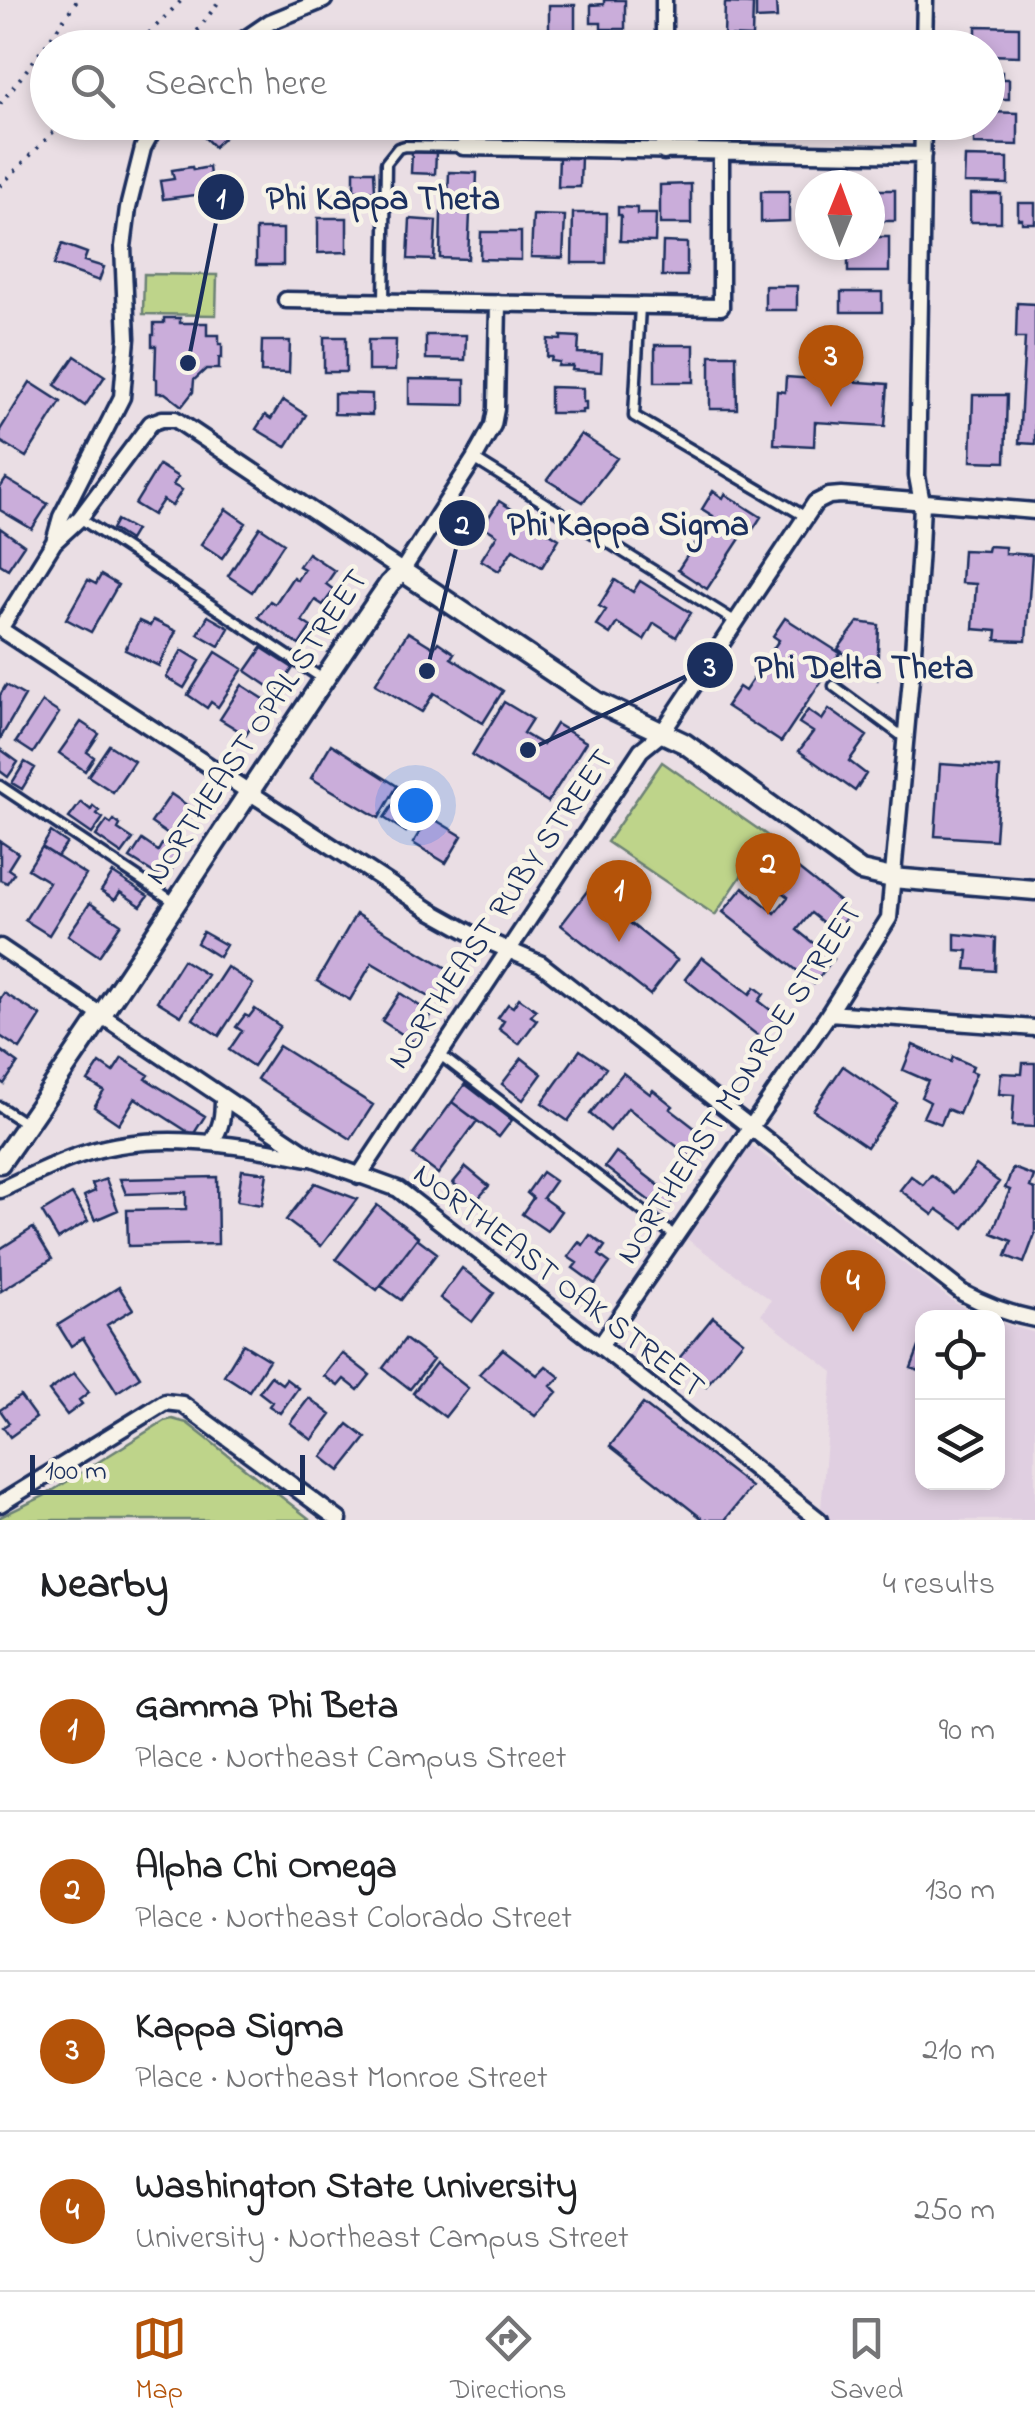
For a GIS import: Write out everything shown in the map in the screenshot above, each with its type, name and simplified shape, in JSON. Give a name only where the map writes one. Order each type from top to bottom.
[{"type":"street","points":[[258,30],[324,0]]},
{"type":"street","points":[[664,0],[664,30]]},
{"type":"street","points":[[924,30],[925,0]]},
{"type":"street","points":[[54,542],[61,517],[122,397],[127,338],[123,248],[147,140]]},
{"type":"street","points":[[664,140],[664,152]]},
{"type":"street","name":"NORTHEAST MONROE STREET","points":[[600,1346],[751,1128],[889,918],[922,503],[916,476],[923,140]]},
{"type":"street","points":[[463,146],[923,155]]},
{"type":"street","points":[[286,300],[721,308],[721,152]]},
{"type":"street","name":"NORTHEAST OPAL STREET","points":[[0,1163],[474,459],[493,425],[496,408],[498,303]]},
{"type":"street","points":[[1035,890],[892,878],[861,871],[684,743],[597,702],[175,419],[162,418],[150,423],[80,518],[54,542],[0,629],[431,912],[541,964],[964,1293],[1011,1314],[1035,1319]]},
{"type":"street","name":"NORTHEAST RUBY STREET","points":[[359,1176],[641,750],[662,733],[815,503],[841,494],[922,503]]},
{"type":"street","points":[[922,503],[1035,511]]},
{"type":"street","name":"NORTHEAST OAK STREET","points":[[0,947],[314,1159],[398,1190],[819,1520]]},
{"type":"street","points":[[829,1012],[1035,1028]]},
{"type":"street","points":[[211,1142],[223,1118],[223,1097]]},
{"type":"street","points":[[0,1190],[86,1152],[130,1143],[211,1142],[314,1159]]},
{"type":"street","points":[[0,1504],[165,1402],[182,1404],[339,1520]]},
{"type":"lane","points":[[384,301],[386,162],[405,146],[463,146]]},
{"type":"lane","points":[[640,306],[634,416],[806,516]]},
{"type":"lane","points":[[474,459],[736,622]]},
{"type":"lane","points":[[80,518],[324,679]]},
{"type":"lane","points":[[834,686],[906,739]]},
{"type":"lane","points":[[0,786],[176,903]]},
{"type":"lane","points":[[439,1054],[675,1236]]},
{"type":"lane","points":[[0,1107],[26,1124]]},
{"type":"path","points":[[56,30],[76,0]]},
{"type":"path","points":[[152,30],[182,0]]},
{"type":"path","points":[[198,30],[220,0]]},
{"type":"path","points":[[0,104],[30,65]]},
{"type":"path","points":[[0,186],[45,140]]},
{"type":"shaded area","points":[[751,1145],[955,1303],[970,1310],[915,1310],[915,1490],[1005,1490],[1005,1324],[1035,1333],[1035,1520],[820,1520],[833,1372],[761,1315],[771,1300],[687,1239]]},
{"type":"green space","points":[[144,274],[217,275],[216,315],[143,314]]},
{"type":"green space","points":[[662,762],[768,836],[715,915],[607,842]]},
{"type":"green space","points":[[172,1419],[187,1423],[311,1520],[0,1520],[0,1517],[44,1496]]},
{"type":"building","points":[[604,0],[625,0],[625,29],[601,29],[601,23],[591,23],[591,5],[604,4]]},
{"type":"building","points":[[756,1],[776,1],[777,18],[756,19]]},
{"type":"building","points":[[725,3],[753,4],[752,30],[724,30]]},
{"type":"building","points":[[549,5],[575,5],[575,30],[549,30]]},
{"type":"building","points":[[976,26],[1019,27],[1019,56],[1005,56],[1005,30],[976,30]]},
{"type":"building","points":[[1005,79],[1009,79],[1009,99],[1005,99]]},
{"type":"building","points":[[1005,113],[1018,113],[1018,145],[974,144],[974,140],[1005,140]]},
{"type":"building","points":[[412,152],[436,153],[435,174],[411,173]]},
{"type":"building","points":[[559,155],[581,156],[580,187],[558,187]]},
{"type":"building","points":[[965,157],[1008,158],[1008,184],[964,183]]},
{"type":"building","points":[[209,167],[212,193],[163,199],[160,181],[174,179],[172,170]]},
{"type":"building","points":[[354,171],[374,171],[375,191],[354,191]]},
{"type":"building","points":[[449,172],[477,173],[476,199],[448,198]]},
{"type":"building","points":[[691,184],[691,224],[660,224],[660,185]]},
{"type":"building","points":[[885,190],[895,190],[895,221],[885,221]]},
{"type":"building","points":[[761,191],[789,191],[789,221],[761,222]]},
{"type":"building","points":[[970,194],[1001,194],[1001,222],[970,222]]},
{"type":"building","points":[[1018,203],[1035,203],[1035,223],[1018,219]]},
{"type":"building","points":[[618,207],[637,208],[637,214],[656,214],[655,242],[620,241]]},
{"type":"building","points":[[441,212],[470,213],[468,259],[440,258]]},
{"type":"building","points":[[573,213],[607,213],[606,263],[572,263]]},
{"type":"building","points":[[533,215],[565,216],[563,258],[531,257]]},
{"type":"building","points":[[318,218],[347,218],[347,252],[318,253]]},
{"type":"building","points":[[410,219],[436,221],[434,260],[408,259]]},
{"type":"building","points":[[256,229],[283,229],[283,265],[256,265]]},
{"type":"building","points":[[481,232],[521,232],[521,260],[480,259]]},
{"type":"building","points":[[885,237],[889,237],[889,272],[848,272],[848,260],[885,260]]},
{"type":"building","points":[[663,242],[687,243],[687,276],[662,276]]},
{"type":"building","points":[[62,244],[87,253],[84,261],[104,267],[99,281],[54,265]]},
{"type":"building","points":[[765,286],[797,286],[797,310],[765,310]]},
{"type":"building","points":[[841,292],[882,292],[882,312],[841,312]]},
{"type":"building","points":[[1017,303],[1035,304],[1035,444],[1019,443],[1025,338],[1016,338]]},
{"type":"building","points":[[164,318],[180,318],[180,323],[207,323],[207,335],[219,335],[222,344],[219,369],[206,369],[194,380],[193,392],[182,406],[165,393],[157,393],[156,346],[152,346],[152,335],[154,323],[164,323]]},
{"type":"building","points":[[426,335],[466,335],[465,360],[426,359]]},
{"type":"building","points":[[561,336],[579,337],[578,353],[602,354],[601,372],[572,370],[573,366],[558,366],[559,362],[551,361],[552,357],[547,357],[548,339],[561,340]]},
{"type":"building","points":[[324,337],[346,337],[346,372],[324,372]]},
{"type":"building","points":[[368,340],[396,340],[395,371],[368,371]]},
{"type":"building","points":[[262,341],[290,341],[289,373],[261,372]]},
{"type":"building","points":[[655,345],[694,345],[694,382],[655,382]]},
{"type":"building","points":[[710,355],[736,355],[737,409],[710,409]]},
{"type":"building","points":[[75,356],[105,376],[85,406],[55,385]]},
{"type":"building","points":[[786,377],[888,384],[885,426],[815,422],[814,446],[774,444],[777,391],[785,392]]},
{"type":"building","points":[[409,379],[465,380],[465,405],[409,404]]},
{"type":"building","points":[[30,382],[61,402],[26,457],[0,441],[0,430]]},
{"type":"building","points":[[550,387],[583,388],[586,410],[550,413]]},
{"type":"building","points":[[334,393],[372,394],[372,415],[334,414]]},
{"type":"building","points":[[973,395],[1007,395],[1005,462],[971,461]]},
{"type":"building","points":[[283,400],[306,415],[286,447],[256,429],[265,415],[271,419]]},
{"type":"building","points":[[581,434],[617,458],[583,502],[547,480]]},
{"type":"building","points":[[159,465],[178,477],[173,485],[182,490],[172,506],[163,500],[153,515],[135,504]]},
{"type":"building","points":[[6,479],[48,504],[32,529],[0,510],[0,488]]},
{"type":"building","points":[[713,491],[723,498],[725,494],[761,517],[750,534],[745,531],[707,589],[678,570],[713,516],[702,509]]},
{"type":"building","points":[[499,501],[559,539],[542,567],[513,549],[499,571],[481,560],[497,535],[483,526]]},
{"type":"building","points":[[226,509],[246,523],[222,558],[201,544]]},
{"type":"building","points":[[117,520],[135,530],[129,540],[112,529]]},
{"type":"building","points":[[260,527],[284,543],[252,592],[228,576]]},
{"type":"building","points":[[0,528],[24,545],[8,569],[0,564]]},
{"type":"building","points":[[988,546],[1005,547],[1005,553],[1032,555],[1026,641],[996,640],[997,631],[973,629],[976,584],[961,583],[963,550],[987,551]]},
{"type":"building","points":[[308,553],[335,571],[326,584],[334,590],[323,605],[315,600],[302,621],[311,627],[299,645],[258,617],[270,601],[275,604],[293,577],[297,580],[304,569],[299,566]]},
{"type":"building","points":[[101,575],[118,585],[91,632],[66,619],[88,580],[96,584]]},
{"type":"building","points":[[615,580],[633,592],[640,581],[691,613],[676,637],[654,623],[644,640],[617,623],[610,634],[596,625],[606,610],[599,606]]},
{"type":"building","points":[[208,616],[229,628],[219,646],[198,634]]},
{"type":"building","points":[[785,618],[840,653],[781,742],[726,706],[739,687],[745,691],[779,640],[773,636]]},
{"type":"building","points":[[153,620],[176,631],[159,666],[125,650],[139,621],[150,626]]},
{"type":"building","points":[[858,622],[879,625],[877,679],[838,649]]},
{"type":"building","points":[[408,632],[434,648],[438,642],[454,653],[451,658],[503,691],[483,723],[434,693],[422,712],[375,684]]},
{"type":"building","points":[[262,648],[293,668],[277,692],[246,671]]},
{"type":"building","points":[[182,650],[200,661],[184,688],[166,677]]},
{"type":"building","points":[[216,652],[243,669],[218,707],[211,702],[207,708],[188,695]]},
{"type":"building","points":[[6,685],[25,696],[0,739],[0,695]]},
{"type":"building","points":[[242,685],[267,701],[246,735],[220,719]]},
{"type":"building","points":[[42,702],[59,713],[33,753],[16,742]]},
{"type":"building","points":[[504,702],[532,719],[523,733],[543,745],[556,724],[586,742],[548,802],[472,755]]},
{"type":"building","points":[[829,709],[867,736],[849,761],[866,774],[855,791],[799,751],[813,732],[799,723],[808,710],[822,720]]},
{"type":"building","points":[[81,722],[99,734],[87,752],[94,757],[85,771],[59,753]]},
{"type":"building","points":[[331,744],[397,786],[379,818],[311,778]]},
{"type":"building","points":[[109,745],[134,761],[113,792],[88,776]]},
{"type":"building","points":[[0,749],[18,762],[8,777],[0,771]]},
{"type":"building","points":[[25,762],[35,768],[22,789],[12,783]]},
{"type":"building","points":[[940,764],[1000,768],[995,840],[935,836]]},
{"type":"building","points":[[171,794],[194,810],[174,839],[151,823]]},
{"type":"building","points":[[400,794],[421,807],[406,832],[384,818]]},
{"type":"building","points":[[81,802],[91,810],[93,806],[103,818],[92,834],[69,818]]},
{"type":"building","points":[[429,816],[462,836],[446,863],[413,843]]},
{"type":"building","points":[[114,820],[120,825],[118,829],[133,839],[122,854],[96,836],[107,821],[111,824]]},
{"type":"building","points":[[51,832],[67,843],[57,857],[42,847]]},
{"type":"building","points":[[142,840],[158,851],[162,844],[180,856],[165,880],[130,858]]},
{"type":"building","points":[[0,841],[18,853],[8,869],[14,873],[7,883],[0,880]]},
{"type":"building","points":[[42,847],[86,875],[49,935],[25,920],[49,882],[28,869]]},
{"type":"building","points":[[773,849],[845,906],[841,912],[847,917],[835,932],[811,913],[797,930],[833,959],[814,984],[723,912],[743,887],[775,913],[788,897],[755,871]]},
{"type":"building","points":[[113,873],[148,896],[141,906],[120,892],[115,900],[101,891]]},
{"type":"building","points":[[588,890],[677,960],[650,995],[561,925]]},
{"type":"building","points":[[90,903],[121,924],[99,956],[68,935]]},
{"type":"building","points":[[356,914],[460,976],[443,1005],[372,963],[350,1000],[317,981]]},
{"type":"building","points":[[203,932],[226,945],[219,957],[197,943]]},
{"type":"building","points":[[955,934],[996,938],[995,971],[966,969],[968,951],[955,950]]},
{"type":"building","points":[[702,957],[750,994],[755,987],[764,994],[759,1001],[778,1016],[761,1038],[685,979]]},
{"type":"building","points":[[183,960],[207,975],[181,1016],[157,1001]]},
{"type":"building","points":[[227,967],[253,984],[219,1036],[193,1019]]},
{"type":"building","points":[[4,993],[41,1016],[20,1049],[0,1036],[0,999]]},
{"type":"building","points":[[400,993],[432,1014],[414,1042],[382,1021]]},
{"type":"building","points":[[519,998],[536,1010],[531,1016],[537,1020],[519,1044],[499,1029],[504,1021],[498,1018],[508,1004],[513,1007]]},
{"type":"building","points":[[255,1009],[280,1026],[253,1066],[229,1050],[242,1031],[236,1027]]},
{"type":"building","points":[[913,1045],[951,1062],[953,1057],[973,1066],[971,1071],[976,1073],[959,1114],[947,1109],[941,1124],[923,1117],[930,1102],[921,1097],[928,1081],[903,1070]]},
{"type":"building","points":[[279,1046],[373,1105],[351,1139],[257,1079]]},
{"type":"building","points":[[0,1050],[18,1063],[4,1084],[0,1081]]},
{"type":"building","points":[[580,1050],[606,1068],[568,1121],[542,1103]]},
{"type":"building","points":[[122,1058],[149,1075],[146,1079],[205,1116],[193,1135],[135,1098],[119,1124],[94,1107],[104,1091],[88,1081],[100,1063],[113,1072]]},
{"type":"building","points":[[522,1058],[542,1074],[523,1100],[502,1084]]},
{"type":"building","points":[[1023,1063],[1035,1063],[1035,1127],[1012,1126],[1014,1095],[999,1094],[1001,1073],[1022,1074]]},
{"type":"building","points":[[843,1066],[897,1103],[867,1147],[813,1110]]},
{"type":"building","points":[[623,1073],[650,1094],[653,1090],[673,1106],[670,1109],[709,1139],[693,1159],[628,1108],[610,1131],[590,1114]]},
{"type":"building","points":[[465,1084],[512,1120],[499,1137],[452,1102]]},
{"type":"building","points":[[452,1102],[477,1121],[438,1174],[413,1155]]},
{"type":"building","points":[[616,1152],[675,1198],[664,1212],[605,1167]]},
{"type":"building","points":[[976,1165],[999,1182],[964,1228],[937,1209],[933,1215],[900,1190],[911,1176],[923,1185],[931,1175],[955,1193]]},
{"type":"building","points":[[466,1167],[489,1186],[476,1201],[453,1183]]},
{"type":"building","points":[[1013,1168],[1034,1176],[1030,1187],[1035,1189],[1035,1234],[1024,1263],[1006,1256],[1012,1241],[992,1233],[1010,1190],[1005,1188]]},
{"type":"building","points":[[242,1170],[267,1173],[262,1205],[237,1201]]},
{"type":"building","points":[[542,1172],[555,1181],[543,1198],[561,1211],[547,1231],[522,1214],[533,1198],[527,1193]]},
{"type":"building","points":[[217,1177],[218,1244],[128,1246],[127,1210],[186,1209],[186,1192],[126,1194],[120,1179]]},
{"type":"building","points":[[106,1179],[118,1210],[95,1220],[84,1196],[95,1191],[92,1184]]},
{"type":"building","points":[[315,1183],[357,1199],[321,1246],[286,1220]]},
{"type":"building","points":[[72,1194],[88,1221],[58,1239],[42,1212]]},
{"type":"building","points":[[377,1205],[418,1237],[377,1290],[336,1259]]},
{"type":"building","points":[[33,1228],[52,1259],[1,1291],[0,1249]]},
{"type":"building","points":[[590,1235],[605,1246],[599,1255],[610,1263],[595,1284],[573,1268],[577,1263],[568,1257]]},
{"type":"building","points":[[417,1238],[437,1253],[401,1300],[381,1286]]},
{"type":"building","points":[[462,1268],[494,1293],[472,1322],[440,1298]]},
{"type":"building","points":[[119,1287],[133,1309],[107,1325],[140,1377],[117,1392],[83,1338],[71,1346],[58,1325]]},
{"type":"building","points":[[713,1317],[743,1341],[706,1386],[676,1362]]},
{"type":"building","points":[[405,1339],[433,1360],[410,1389],[383,1368]]},
{"type":"building","points":[[243,1344],[269,1360],[249,1391],[224,1375]]},
{"type":"building","points":[[503,1349],[537,1375],[546,1366],[560,1377],[551,1386],[557,1392],[535,1416],[479,1374]]},
{"type":"building","points":[[342,1353],[370,1375],[358,1390],[344,1379],[338,1386],[324,1376]]},
{"type":"building","points":[[436,1363],[468,1388],[445,1417],[413,1393]]},
{"type":"building","points":[[74,1373],[89,1392],[79,1400],[82,1404],[67,1415],[49,1391]]},
{"type":"building","points":[[271,1376],[282,1384],[286,1379],[298,1388],[280,1413],[259,1392]]},
{"type":"building","points":[[20,1396],[36,1418],[10,1437],[3,1427],[9,1423],[0,1410]]},
{"type":"building","points":[[309,1398],[331,1415],[312,1440],[290,1423]]},
{"type":"building","points":[[643,1404],[751,1487],[725,1520],[704,1520],[610,1446]]},
{"type":"building","points":[[348,1424],[366,1438],[340,1471],[322,1457]]},
{"type":"place","name":"Phi Kappa Theta","points":[[188,363]]},
{"type":"place","name":"Kappa Sigma","points":[[831,407]]},
{"type":"place","name":"Phi Kappa Sigma","points":[[427,671]]},
{"type":"place","name":"Phi Delta Theta","points":[[528,750]]},
{"type":"place","name":"Alpha Chi Omega","points":[[768,915]]},
{"type":"place","name":"Gamma Phi Beta","points":[[619,942]]},
{"type":"place","name":"Washington State University","points":[[853,1332]]}]
